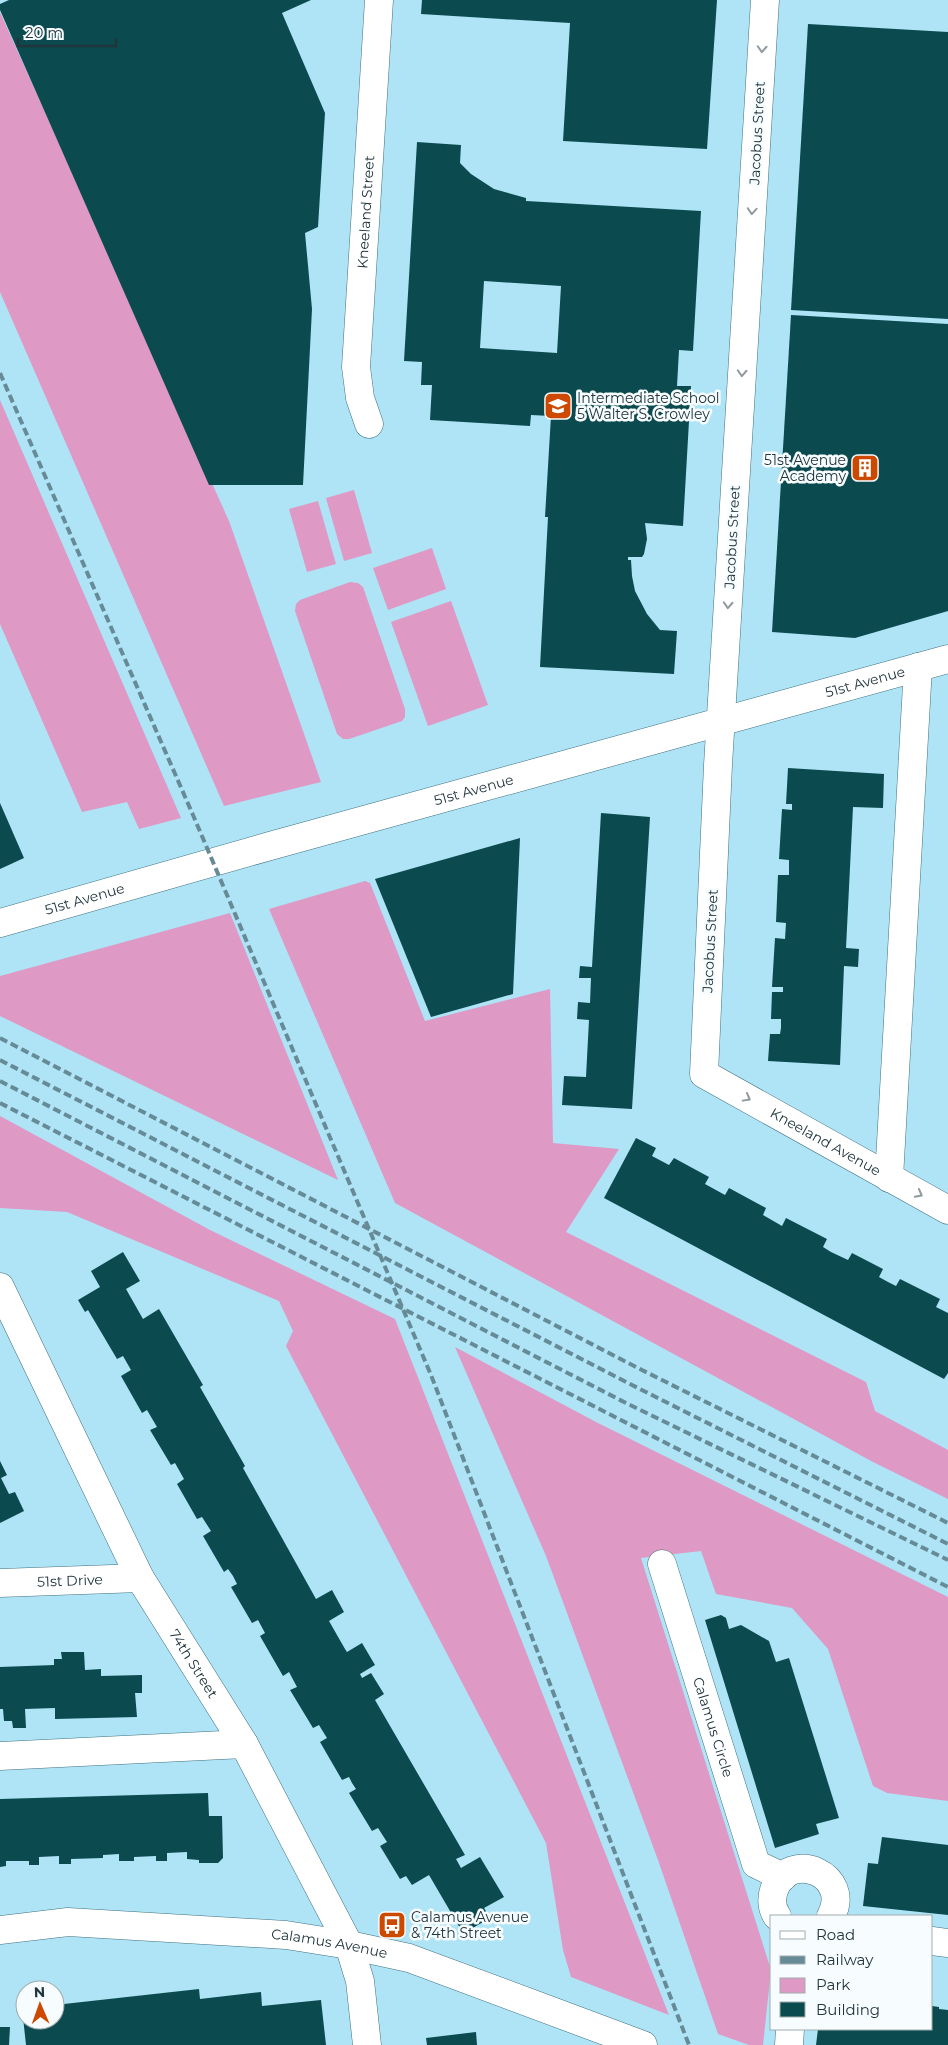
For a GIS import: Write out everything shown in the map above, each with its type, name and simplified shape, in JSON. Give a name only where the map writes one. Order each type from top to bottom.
[{"type":"street","name":"Kneeland Street","points":[[370,424],[360,398],[356,368],[379,0]]},
{"type":"street","name":"Jacobus Street","points":[[704,1074],[721,721],[765,0]]},
{"type":"street","name":"51st Avenue","points":[[0,923],[270,846],[948,659]]},
{"type":"street","points":[[889,1178],[918,667]]},
{"type":"street","name":"Kneeland Avenue","points":[[704,1074],[948,1210]]},
{"type":"street","name":"74th Street","points":[[0,1287],[140,1578],[244,1744],[349,1945],[360,1981],[367,2045]]},
{"type":"street","name":"Calamus Circle","points":[[662,1564],[756,1864],[783,1877]]},
{"type":"street","name":"51st Drive","points":[[0,1582],[140,1578]]},
{"type":"street","points":[[0,1756],[244,1744]]},
{"type":"street","points":[[778,1915],[773,1904],[776,1884],[791,1871],[810,1869],[827,1878],[832,1886],[835,1895],[835,1905],[831,1915]]},
{"type":"street","name":"Calamus Avenue","points":[[0,1930],[68,1922],[286,1935],[349,1945],[409,1958],[643,2045]]},
{"type":"street","points":[[933,1941],[948,1943]]},
{"type":"street","points":[[789,2045],[790,2030]]},
{"type":"green space","points":[[0,12],[229,521],[321,782],[224,806],[0,292]]},
{"type":"green space","points":[[0,400],[181,818],[139,829],[127,802],[82,812],[0,624]]},
{"type":"green space","points":[[354,490],[372,553],[344,561],[326,498]]},
{"type":"green space","points":[[318,501],[336,564],[307,572],[289,509]]},
{"type":"green space","points":[[432,548],[446,589],[388,610],[373,568]]},
{"type":"green space","points":[[350,582],[358,583],[363,587],[405,709],[405,717],[402,721],[349,739],[343,739],[337,734],[295,611],[296,604],[300,600]]},
{"type":"green space","points":[[451,601],[488,705],[428,726],[391,622]]},
{"type":"green space","points":[[365,881],[370,883],[425,1021],[550,989],[553,1143],[619,1149],[566,1232],[866,1382],[875,1411],[948,1450],[948,1499],[873,1462],[395,1203],[269,909]]},
{"type":"green space","points":[[230,913],[338,1180],[0,1016],[0,976]]},
{"type":"green space","points":[[0,1116],[210,1230],[395,1319],[669,2015],[571,1977],[563,1950],[546,1843],[286,1346],[293,1331],[279,1301],[67,1212],[0,1208]]},
{"type":"green space","points":[[455,1347],[596,1422],[948,1597],[948,1801],[887,1793],[873,1786],[828,1649],[792,1608],[716,1594],[701,1551],[641,1558],[770,1967],[763,2045],[749,2045],[718,2034],[658,1860],[546,1556]]},
{"type":"building","points":[[9,0],[311,0],[282,13],[325,113],[318,227],[305,233],[312,309],[303,485],[209,485],[0,10],[0,4]]},
{"type":"building","points":[[422,0],[717,0],[707,149],[563,141],[570,23],[421,14]]},
{"type":"building","points":[[808,24],[948,32],[948,319],[791,310]]},
{"type":"building","points":[[417,142],[461,145],[460,163],[471,174],[494,189],[526,198],[526,201],[701,211],[693,351],[679,350],[677,386],[691,386],[683,526],[645,523],[647,539],[644,554],[642,557],[628,557],[628,560],[631,560],[635,591],[647,614],[660,630],[677,631],[674,674],[540,667],[548,517],[545,517],[551,416],[531,415],[530,426],[430,420],[432,385],[421,385],[422,362],[404,361]],"holes":[[[484,281],[561,286],[557,353],[480,348]]]},
{"type":"building","name":"51st Avenue Academy","points":[[791,315],[948,324],[948,611],[855,638],[772,632]]},
{"type":"building","points":[[788,768],[884,774],[883,808],[853,807],[846,948],[859,949],[858,967],[844,966],[840,1065],[768,1061],[770,1034],[780,1034],[781,1028],[781,1019],[771,1019],[772,992],[783,992],[783,987],[772,987],[775,938],[785,939],[786,923],[776,922],[778,875],[789,875],[789,860],[779,859],[782,809],[792,810],[792,804],[786,804]]},
{"type":"building","points":[[0,803],[24,858],[0,869]]},
{"type":"building","points":[[601,813],[650,817],[632,1109],[562,1105],[564,1076],[586,1077],[589,1020],[577,1019],[578,1002],[590,1003],[591,978],[579,978],[580,966],[592,967]]},
{"type":"building","points":[[520,838],[513,994],[431,1017],[375,879]]},
{"type":"building","points":[[636,1138],[656,1148],[652,1156],[669,1165],[674,1158],[709,1177],[705,1184],[725,1195],[729,1188],[766,1208],[763,1215],[782,1226],[786,1218],[827,1239],[823,1247],[831,1252],[848,1260],[852,1253],[883,1269],[879,1277],[888,1282],[896,1286],[900,1279],[940,1299],[936,1307],[948,1313],[948,1373],[944,1379],[604,1198]]},
{"type":"building","points":[[123,1252],[140,1281],[126,1289],[143,1319],[159,1309],[203,1385],[200,1387],[245,1466],[243,1468],[316,1599],[332,1590],[344,1612],[329,1621],[345,1649],[347,1652],[362,1643],[375,1665],[360,1674],[362,1678],[371,1673],[384,1694],[375,1700],[465,1855],[456,1859],[461,1868],[480,1857],[504,1897],[484,1908],[490,1918],[471,1929],[468,1923],[460,1928],[429,1875],[412,1885],[406,1876],[400,1879],[380,1846],[387,1842],[378,1828],[372,1831],[349,1793],[356,1789],[349,1777],[342,1780],[320,1742],[327,1738],[319,1725],[313,1728],[290,1690],[297,1687],[289,1672],[283,1676],[260,1636],[265,1633],[258,1620],[252,1623],[231,1587],[237,1584],[233,1576],[228,1569],[224,1572],[203,1536],[211,1531],[202,1517],[197,1519],[177,1484],[184,1479],[175,1463],[171,1465],[150,1430],[157,1427],[147,1410],[142,1413],[121,1376],[131,1370],[123,1356],[117,1359],[88,1310],[85,1312],[78,1300],[100,1287],[91,1271]]},
{"type":"building","points":[[0,1461],[7,1475],[1,1478],[9,1494],[15,1492],[24,1511],[0,1523]]},
{"type":"building","points":[[721,1615],[726,1618],[729,1629],[741,1625],[769,1641],[776,1662],[789,1658],[839,1818],[816,1824],[819,1834],[775,1848],[705,1620]]},
{"type":"building","points":[[61,1652],[84,1652],[85,1670],[101,1669],[101,1676],[142,1675],[142,1693],[135,1693],[137,1717],[55,1719],[55,1708],[25,1709],[26,1728],[13,1728],[12,1721],[4,1721],[3,1709],[0,1709],[0,1667],[54,1665],[54,1659],[62,1659]]},
{"type":"building","points":[[208,1793],[209,1816],[222,1816],[223,1858],[218,1863],[199,1863],[199,1860],[187,1859],[187,1852],[167,1853],[167,1861],[156,1861],[156,1856],[134,1857],[134,1861],[119,1861],[119,1854],[103,1855],[103,1858],[71,1859],[71,1864],[59,1864],[59,1856],[39,1857],[39,1865],[29,1865],[29,1861],[6,1861],[6,1866],[0,1867],[0,1799]]},
{"type":"building","points":[[882,1837],[948,1845],[948,1915],[863,1906],[868,1863],[878,1864]]},
{"type":"building","points":[[199,1989],[200,1999],[261,1992],[262,2006],[321,2000],[326,2045],[26,2045],[24,2030],[65,2030],[65,2004]]},
{"type":"building","points":[[933,2006],[948,2010],[948,2045],[816,2045],[818,2030],[933,2030]]},
{"type":"building","points":[[0,2027],[10,2027],[9,2045],[0,2045]]},
{"type":"building","points":[[476,2032],[477,2045],[427,2045],[426,2038]]},
{"type":"railway","points":[[0,373],[193,815],[431,1375],[689,2045]]},
{"type":"railway","points":[[0,1038],[638,1368],[948,1523]]},
{"type":"railway","points":[[0,1060],[632,1385],[948,1544]]},
{"type":"railway","points":[[0,1081],[626,1403],[948,1560]]},
{"type":"railway","points":[[0,1103],[948,1587]]},
{"type":"place","name":"Intermediate School 5 Walter S. Crowley","points":[[558,406]]},
{"type":"place","name":"51st Avenue Academy","points":[[865,468]]},
{"type":"place","name":"Calamus Avenue & 74th Street","points":[[392,1925]]}]
